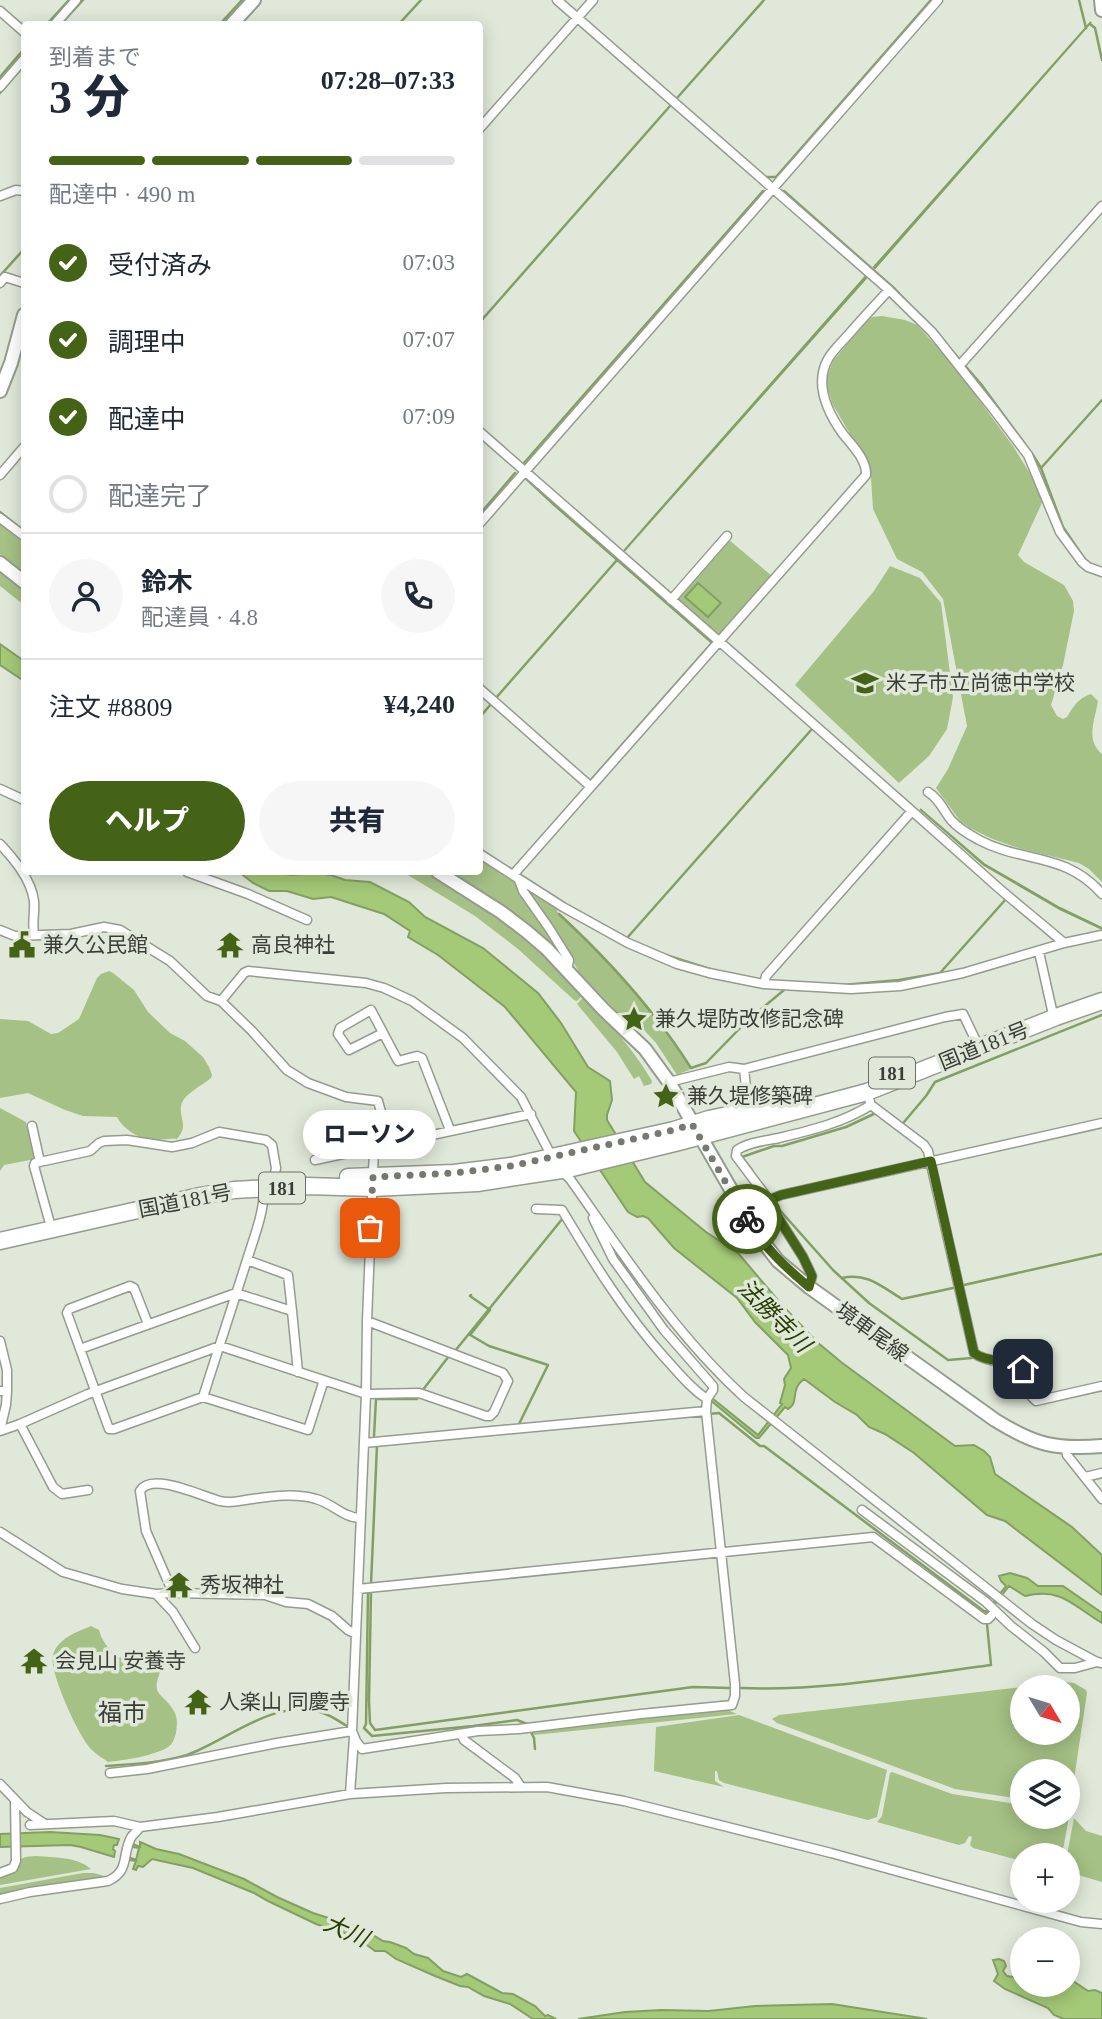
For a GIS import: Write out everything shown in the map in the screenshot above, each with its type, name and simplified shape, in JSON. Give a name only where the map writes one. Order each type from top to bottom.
[{"type":"highway","name":"国道181号","points":[[0,1231],[219,1182],[307,1186],[477,1183],[676,1136],[849,1087],[899,1071],[1102,992]]},
{"type":"highway","name":"国道181号","points":[[696,1130],[869,1098],[1056,1017],[1102,1001]]},
{"type":"highway","name":"国道181号","points":[[0,1241],[200,1196],[269,1184]]},
{"type":"main road","points":[[235,21],[254,0]]},
{"type":"main road","points":[[1101,0],[1102,10]]},
{"type":"main road","points":[[0,391],[21,325]]},
{"type":"main road","points":[[0,563],[21,580]]},
{"type":"main road","name":"境車尾線","points":[[443,875],[510,918],[547,949],[645,1049],[669,1082],[756,1233],[778,1261],[809,1287],[1016,1433],[1031,1440],[1066,1448],[1102,1446]]},
{"type":"street","points":[[58,21],[76,0]]},
{"type":"street","points":[[557,0],[888,290],[932,332],[1028,455],[1060,532],[1082,562],[1102,572]]},
{"type":"street","points":[[483,125],[593,0]]},
{"type":"street","points":[[483,520],[938,0]]},
{"type":"street","points":[[0,11],[21,29]]},
{"type":"street","points":[[0,87],[21,62]]},
{"type":"street","points":[[0,196],[21,191]]},
{"type":"street","points":[[960,365],[1102,206]]},
{"type":"street","points":[[0,283],[5,277],[21,282]]},
{"type":"street","points":[[516,878],[590,786],[866,475],[867,471],[860,456],[833,418],[821,382],[825,364],[833,351],[888,290]]},
{"type":"street","points":[[483,435],[1064,943]]},
{"type":"street","points":[[0,475],[21,450]]},
{"type":"street","points":[[0,518],[21,534]]},
{"type":"street","points":[[671,600],[727,536]]},
{"type":"street","points":[[483,692],[590,786]]},
{"type":"street","points":[[0,789],[21,799]]},
{"type":"street","points":[[929,792],[953,822],[978,840],[1068,867],[1083,875],[1102,894]]},
{"type":"street","points":[[764,984],[766,976],[912,811]]},
{"type":"street","points":[[0,844],[14,859],[21,872]]},
{"type":"street","points":[[483,856],[628,943],[677,964],[764,984],[851,989],[900,986],[1102,935]]},
{"type":"street","points":[[23,875],[32,892],[34,934]]},
{"type":"street","points":[[195,875],[307,920]]},
{"type":"street","points":[[516,878],[569,960],[567,971]]},
{"type":"street","points":[[0,930],[15,936],[71,934],[104,927],[120,930],[170,961],[207,996],[221,1002],[287,1070],[307,1083],[346,1097],[378,1101],[381,1112],[373,1183],[350,1794]]},
{"type":"street","points":[[1039,952],[1052,1010]]},
{"type":"street","points":[[221,1002],[248,971],[353,982],[384,988],[412,1001],[463,1038],[521,1097],[566,1175],[654,1296],[697,1351],[737,1391],[1044,1632],[1100,1662]]},
{"type":"street","points":[[383,1033],[349,1050],[338,1034],[340,1028],[371,1010],[398,1061],[417,1056],[422,1058],[450,1130]]},
{"type":"street","points":[[669,1082],[729,1067],[744,1069],[963,1014],[976,1041]]},
{"type":"street","points":[[744,1069],[747,1096]]},
{"type":"street","points":[[809,1287],[812,1276],[803,1257],[769,1200],[736,1156],[736,1152],[759,1138],[838,1122],[869,1098],[928,1151],[974,1353],[979,1357],[1022,1367],[1032,1397],[1036,1401],[1102,1386]]},
{"type":"street","points":[[314,1160],[531,1114]]},
{"type":"street","points":[[769,1200],[781,1195],[1102,1123]]},
{"type":"street","points":[[32,1126],[40,1162]]},
{"type":"street","points":[[49,1220],[34,1166],[40,1162],[90,1151],[104,1141],[127,1140],[172,1147],[192,1143],[219,1132],[271,1143],[276,1168],[203,1397]]},
{"type":"street","points":[[536,1209],[562,1210],[618,1299],[687,1382],[707,1399]]},
{"type":"street","points":[[353,1734],[362,1749],[461,1734],[732,1705],[735,1684],[706,1411],[707,1399],[713,1386],[664,1330],[613,1259],[593,1219],[593,1212]]},
{"type":"street","points":[[247,1260],[288,1275],[298,1372]]},
{"type":"street","points":[[148,1324],[134,1288],[130,1286],[69,1309],[67,1313],[108,1428],[112,1430],[203,1397],[308,1430],[324,1380]]},
{"type":"street","points":[[80,1349],[236,1293],[292,1311]]},
{"type":"street","points":[[0,1430],[220,1346],[366,1394],[419,1393],[490,1416],[494,1412],[508,1381],[503,1373],[367,1321]]},
{"type":"street","points":[[0,1341],[7,1370],[3,1391],[6,1405],[0,1430]]},
{"type":"street","points":[[364,1443],[706,1411]]},
{"type":"street","points":[[20,1424],[55,1489],[62,1494],[88,1490]]},
{"type":"street","points":[[1066,1448],[1067,1455],[1102,1499]]},
{"type":"street","points":[[1085,1477],[1102,1474]]},
{"type":"street","points":[[173,1593],[146,1531],[141,1491],[143,1486],[150,1483],[184,1489],[222,1502],[274,1496],[310,1497],[327,1503],[348,1516],[360,1518]]},
{"type":"street","points":[[862,1510],[1044,1652],[1060,1668],[1075,1668],[1100,1662]]},
{"type":"street","points":[[0,1532],[63,1572],[122,1589],[156,1594],[265,1595],[286,1602],[308,1604],[332,1616],[356,1634]]},
{"type":"street","points":[[358,1589],[873,1537],[984,1619],[988,1619],[991,1610]]},
{"type":"street","points":[[156,1594],[173,1612],[195,1648]]},
{"type":"street","points":[[110,1773],[147,1769],[277,1743],[353,1734]]},
{"type":"street","points":[[461,1734],[464,1740],[515,1779],[521,1787]]},
{"type":"street","points":[[0,1784],[27,1812],[45,1824]]},
{"type":"street","points":[[30,1825],[114,1821],[141,1827],[350,1794],[446,1788],[547,1787],[624,1801],[831,1853],[1081,1922],[1102,1924]]},
{"type":"street","points":[[0,1872],[13,1868],[16,1861],[15,1801]]},
{"type":"street","points":[[0,1899],[108,1881],[118,1875],[125,1862],[131,1838],[141,1827]]},
{"type":"shaded area","points":[[882,316],[917,325],[951,362],[1013,446],[1037,485],[1041,505],[1018,555],[1024,562],[1064,585],[1073,601],[1074,611],[1063,665],[1051,705],[1057,716],[1063,719],[1076,703],[1086,696],[1091,694],[1098,701],[1092,736],[1102,754],[1102,882],[1079,863],[1018,848],[970,828],[960,821],[936,788],[948,769],[967,726],[943,599],[922,572],[897,559],[873,509],[868,465],[832,403],[827,386],[827,377],[833,361],[863,325],[872,317]]},
{"type":"shaded area","points":[[0,524],[21,541],[21,572],[0,554]]},
{"type":"shaded area","points":[[729,540],[772,576],[718,635],[677,599]]},
{"type":"shaded area","points":[[890,566],[920,578],[941,603],[953,697],[947,729],[929,756],[899,783],[795,685],[874,591]]},
{"type":"shaded area","points":[[0,571],[21,588],[21,603],[0,586]]},
{"type":"shaded area","points":[[483,859],[514,879],[562,955],[522,919],[455,875],[483,875]]},
{"type":"shaded area","points":[[408,875],[432,875],[495,914],[530,941],[584,994],[577,1001],[574,1000],[518,949],[475,916]]},
{"type":"shaded area","points":[[525,886],[554,904],[559,915],[627,983],[661,1024],[691,1069],[677,1075],[644,1030],[618,1013],[579,972],[525,891]]},
{"type":"shaded area","points":[[109,971],[134,990],[148,1012],[170,1033],[185,1041],[203,1057],[209,1067],[211,1078],[189,1094],[181,1106],[183,1126],[177,1139],[143,1138],[128,1130],[117,1117],[83,1116],[28,1093],[0,1098],[0,1019],[28,1021],[51,1034],[58,1033],[79,1019],[97,978]]},
{"type":"shaded area","points":[[585,995],[637,1058],[652,1081],[651,1084],[644,1086],[639,1076],[634,1079],[617,1052],[577,1004]]},
{"type":"shaded area","points":[[0,1108],[26,1122],[35,1159],[4,1165],[0,1171]]},
{"type":"shaded area","points":[[91,1626],[99,1630],[108,1647],[117,1656],[135,1662],[157,1660],[162,1668],[157,1689],[177,1719],[176,1733],[168,1747],[131,1759],[108,1762],[86,1742],[72,1718],[60,1688],[53,1655],[64,1640]]},
{"type":"shaded area","points":[[1080,1686],[1087,1693],[1080,1739]]},
{"type":"shaded area","points":[[1010,1688],[1010,1745],[1079,1745],[1077,1759],[1010,1759],[1010,1797],[955,1789],[777,1723],[772,1719],[779,1715]]},
{"type":"shaded area","points":[[725,1709],[737,1714],[534,1735],[531,1729]]},
{"type":"shaded area","points":[[739,1715],[887,1770],[877,1817],[868,1820],[724,1783],[719,1780],[717,1771],[715,1781],[724,1787],[654,1771],[656,1727]]},
{"type":"shaded area","points":[[890,1773],[952,1794],[1010,1803],[1010,1829],[1067,1829],[1064,1843],[1010,1843],[1010,1858],[973,1848],[970,1845],[972,1837],[969,1836],[965,1843],[959,1845],[877,1822],[882,1816]]},
{"type":"shaded area","points":[[1080,1824],[1086,1831],[1102,1836],[1102,1882],[1080,1876],[1080,1843],[1069,1843],[1072,1829],[1080,1829]]},
{"type":"shaded area","points":[[36,1856],[72,1860],[91,1869],[0,1885],[0,1874],[17,1866],[24,1858]]},
{"type":"shaded area","points":[[83,1873],[108,1877],[0,1897],[0,1888]]},
{"type":"water","points":[[1091,22],[875,268],[874,267]]},
{"type":"water","points":[[867,277],[624,551],[658,512]]},
{"type":"water","points":[[526,479],[712,642],[712,643],[554,505]]},
{"type":"water","points":[[698,583],[721,603],[708,617],[685,597]]},
{"type":"water","points":[[0,644],[21,659],[21,679],[0,665]]},
{"type":"water","points":[[920,809],[984,864],[1102,929],[1060,909],[984,865]]},
{"type":"water","name":"法勝寺川","points":[[243,875],[331,875],[345,880],[370,882],[409,902],[425,917],[483,948],[538,993],[561,1023],[588,1067],[610,1081],[612,1100],[607,1120],[645,1182],[706,1232],[738,1253],[782,1305],[817,1342],[841,1362],[955,1446],[974,1445],[984,1451],[990,1457],[995,1474],[1072,1527],[1102,1555],[1102,1595],[1005,1521],[987,1515],[914,1453],[869,1427],[857,1415],[804,1379],[797,1387],[792,1406],[788,1409],[785,1407],[759,1438],[710,1400],[712,1398],[758,1435],[782,1404],[784,1379],[791,1368],[788,1355],[755,1322],[737,1298],[674,1248],[648,1218],[637,1217],[628,1212],[574,1131],[576,1092],[505,1007],[438,955],[408,937],[410,931],[384,914],[331,897],[313,899],[287,891],[269,891]]},
{"type":"water","points":[[1010,1573],[1027,1578],[1038,1586],[1063,1586],[1102,1613],[1102,1623],[1058,1596],[1025,1596],[1009,1586],[988,1613],[986,1611],[1006,1586],[999,1576]]},
{"type":"water","points":[[50,1832],[119,1839],[117,1845],[114,1845],[114,1857],[70,1845],[0,1847],[0,1834]]},
{"type":"water","name":"大川","points":[[140,1842],[244,1879],[313,1913],[363,1929],[383,1941],[428,1958],[443,1971],[461,1977],[467,1974],[502,1993],[513,1994],[535,2006],[545,2016],[556,2019],[533,2019],[510,2004],[435,1976],[396,1959],[385,1951],[375,1951],[356,1937],[316,1924],[254,1893],[193,1868],[152,1859],[143,1867],[133,1869],[136,1861],[128,1860],[129,1857],[136,1860],[139,1848],[132,1847],[133,1844],[140,1847]]},
{"type":"water","points":[[993,1960],[1004,1961],[1006,1966],[1003,1971],[1010,1976],[1010,1991],[994,1981],[998,1974]]},
{"type":"water","points":[[1080,1986],[1088,1991],[1102,1993],[1102,2019],[1064,2019],[1054,2015],[1048,2008],[1023,1997],[1080,1997]]},
{"type":"water","points":[[832,2004],[927,2019],[578,2019],[625,2012],[709,2011],[755,2006]]},
{"type":"waterway","points":[[50,21],[69,0]]},
{"type":"waterway","points":[[64,21],[83,0]]},
{"type":"waterway","points":[[223,21],[242,0]]},
{"type":"waterway","points":[[402,21],[421,0]]},
{"type":"waterway","points":[[677,98],[764,0]]},
{"type":"waterway","points":[[763,177],[776,177],[931,0]]},
{"type":"waterway","points":[[1079,0],[1086,28]]},
{"type":"waterway","points":[[1090,24],[1095,28],[1102,60]]},
{"type":"waterway","points":[[0,77],[21,52]]},
{"type":"waterway","points":[[0,93],[21,68]]},
{"type":"waterway","points":[[483,319],[670,106]]},
{"type":"waterway","points":[[524,463],[763,191]]},
{"type":"waterway","points":[[784,191],[909,304]]},
{"type":"waterway","points":[[0,276],[21,252]]},
{"type":"waterway","points":[[947,345],[981,384],[1033,455],[1041,468],[1063,527],[1086,561]]},
{"type":"waterway","points":[[1041,468],[1102,400]]},
{"type":"waterway","points":[[483,510],[515,473]]},
{"type":"waterway","points":[[0,512],[21,529]]},
{"type":"waterway","points":[[495,699],[617,560]]},
{"type":"waterway","points":[[590,781],[710,645]]},
{"type":"waterway","points":[[483,713],[491,704]]},
{"type":"waterway","points":[[627,938],[812,729]]},
{"type":"waterway","points":[[843,985],[940,973],[1006,899]]},
{"type":"waterway","points":[[559,914],[596,949],[630,987],[662,1026],[691,1068],[706,1063],[748,1020],[784,990]]},
{"type":"waterway","points":[[663,954],[713,970]]},
{"type":"waterway","points":[[904,1122],[935,1082],[1102,1015]]},
{"type":"waterway","points":[[752,1170],[742,1157],[846,1127],[876,1113]]},
{"type":"waterway","points":[[777,1207],[833,1270],[869,1303],[948,1360],[972,1358]]},
{"type":"waterway","points":[[455,1351],[563,1218]]},
{"type":"waterway","points":[[964,1285],[1102,1254]]},
{"type":"waterway","points":[[842,1278],[867,1279],[902,1299],[953,1288]]},
{"type":"waterway","points":[[471,1295],[490,1310],[470,1335],[489,1346],[548,1365],[518,1426]]},
{"type":"waterway","points":[[422,1391],[449,1356]]},
{"type":"waterway","points":[[1019,1362],[1025,1363],[1030,1378]]},
{"type":"waterway","points":[[374,1436],[376,1399],[417,1399]]},
{"type":"waterway","points":[[709,1414],[719,1413],[985,1612],[988,1611]]},
{"type":"waterway","points":[[371,1585],[377,1445]]},
{"type":"waterway","points":[[374,1591],[371,1591],[369,1701],[370,1723],[375,1730],[693,1687],[729,1688]]},
{"type":"waterway","points":[[368,1593],[364,1728],[372,1736],[517,1720],[527,1724]]},
{"type":"waterway","points":[[741,1688],[835,1685],[991,1665],[987,1624]]},
{"type":"waterway","points":[[106,1766],[187,1755],[253,1722],[288,1710],[306,1709],[323,1713],[347,1726]]},
{"type":"waterway","points":[[530,1730],[535,1749]]},
{"type":"way so far","points":[[370,1228],[373,1177],[454,1173],[511,1166],[692,1124],[747,1219]]},
{"type":"place","name":"米子市立尚徳中学校","points":[[865,683]]},
{"type":"place","name":"兼久公民館","points":[[22,945]]},
{"type":"place","name":"高良神社","points":[[230,945]]},
{"type":"place","name":"兼久堤防改修記念碑","points":[[634,1019]]},
{"type":"place","name":"兼久堤修築碑","points":[[666,1096]]},
{"type":"place","name":"ローソン","points":[[370,1228]]},
{"type":"place","name":"秀坂神社","points":[[179,1585]]},
{"type":"place","name":"会見山 安養寺","points":[[34,1661]]},
{"type":"place","name":"人楽山 同慶寺","points":[[198,1702]]},
{"type":"district","name":"福市","points":[[122,1713]]},
{"type":"route","points":[[747,1219],[778,1261],[809,1287],[812,1276],[769,1200],[931,1161],[974,1353],[979,1357],[1018,1365],[1023,1369]]}]
